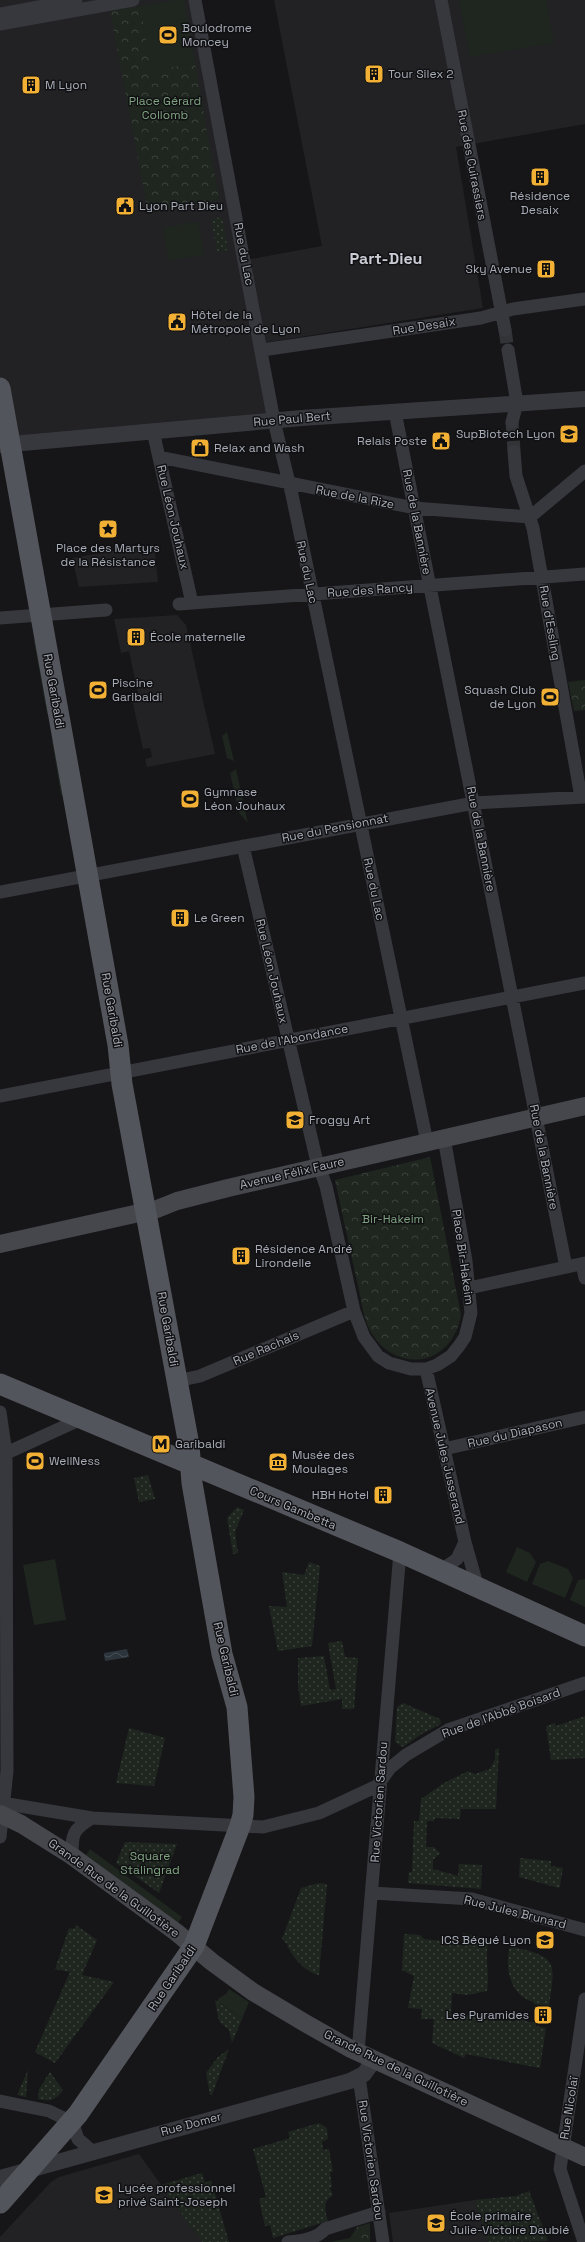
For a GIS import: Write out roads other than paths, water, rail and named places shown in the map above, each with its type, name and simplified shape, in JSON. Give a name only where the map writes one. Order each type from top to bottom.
[{"type":"main road","name":"Rue Garibaldi","points":[[0,388],[5,444],[34,615],[87,876],[122,1073],[122,1084],[189,1445],[190,1464],[222,1654],[237,1707],[244,1797],[243,1815],[240,1826],[194,1946],[72,2122],[0,2203]]},
{"type":"main road","name":"Avenue Félix Faure","points":[[0,1244],[146,1211],[187,1198],[318,1167],[585,1106]]},
{"type":"main road","name":"Cours Gambetta","points":[[0,1384],[400,1552],[478,1588],[583,1631]]},
{"type":"main road","name":"Grande Rue de la Guillotière","points":[[1,1810],[72,1856],[194,1946],[212,1962],[253,1992],[310,2026],[358,2052],[585,2157]]},
{"type":"street","points":[[0,14],[76,0]]},
{"type":"street","points":[[0,24],[133,0]]},
{"type":"street","name":"Rue du Lac","points":[[196,0],[274,421],[289,484],[402,1018],[435,1140]]},
{"type":"street","name":"Rue des Cuirassiers","points":[[441,0],[505,330]]},
{"type":"street","name":"Rue Desaix","points":[[262,350],[481,318],[501,312],[585,299]]},
{"type":"street","points":[[508,350],[517,403],[512,422]]},
{"type":"street","name":"Rue Paul Bert","points":[[5,444],[274,421],[585,399]]},
{"type":"street","name":"Rue de la Bannière","points":[[395,412],[566,1268]]},
{"type":"street","name":"Rue Léon Jouhaux","points":[[153,431],[192,603]]},
{"type":"street","name":"Rue d'Essling","points":[[514,451],[516,476],[525,508],[530,517],[583,797]]},
{"type":"street","name":"Rue de la Rize","points":[[159,457],[415,508],[530,517]]},
{"type":"street","points":[[530,517],[585,471]]},
{"type":"street","name":"Rue des Rancy","points":[[179,604],[585,574]]},
{"type":"street","points":[[0,618],[106,610]]},
{"type":"street","name":"Rue du Pensionnat","points":[[0,892],[360,823],[474,803],[583,797]]},
{"type":"street","name":"Rue Léon Jouhaux","points":[[243,846],[318,1167]]},
{"type":"street","name":"Rue de l'Abondance","points":[[0,1096],[585,984]]},
{"type":"street","name":"Place Bir-Hakeim","points":[[426,1370],[436,1366],[451,1356],[465,1337],[471,1313],[469,1288],[435,1140]]},
{"type":"street","points":[[318,1167],[326,1186],[354,1311],[364,1337],[378,1356],[400,1367],[426,1370]]},
{"type":"street","points":[[469,1288],[584,1264],[585,1278]]},
{"type":"street","name":"Rue Rachais","points":[[177,1381],[200,1376],[354,1311]]},
{"type":"street","name":"Avenue Jules Jusserand","points":[[426,1370],[465,1542],[478,1588]]},
{"type":"street","points":[[0,1412],[3,1454],[7,1771],[1,1810],[0,1837]]},
{"type":"street","name":"Rue du Diapason","points":[[444,1449],[585,1417]]},
{"type":"street","points":[[3,1454],[81,1418]]},
{"type":"street","points":[[440,1570],[457,1559],[465,1542]]},
{"type":"street","name":"Rue Victorien Sardou","points":[[358,2052],[400,1552]]},
{"type":"street","name":"Rue de l'Abbé Boisard","points":[[92,1818],[263,1827],[319,1813],[377,1786],[390,1768],[406,1755],[448,1730],[585,1683]]},
{"type":"street","points":[[1,1810],[92,1818]]},
{"type":"street","points":[[72,1856],[74,1832],[78,1827],[92,1818]]},
{"type":"street","name":"Rue Jules Brunard","points":[[372,1893],[472,1899],[585,1930]]},
{"type":"street","name":"Rue Nicolaï","points":[[584,2242],[560,2172],[585,1999]]},
{"type":"street","points":[[359,2077],[368,2070],[375,2059]]},
{"type":"street","name":"Rue Victorien Sardou","points":[[359,2077],[383,2242]]},
{"type":"street","name":"Rue Domer","points":[[0,2178],[30,2171],[92,2151],[359,2077]]},
{"type":"street","points":[[0,2101],[49,2111],[72,2122],[78,2139],[92,2151]]},
{"type":"street","points":[[288,2242],[300,2241],[321,2234],[325,2229],[379,2212]]},
{"type":"water","points":[[127,1649],[129,1657],[105,1661],[104,1653]]},
{"type":"tunnel","points":[[505,330],[508,350]]},
{"type":"tunnel","points":[[512,422],[514,451]]},
{"type":"place","name":"Boulodrome Moncey","points":[[168,35]]},
{"type":"place","name":"Tour Silex 2","points":[[374,74]]},
{"type":"place","name":"M Lyon","points":[[31,85]]},
{"type":"place","name":"Résidence Desaix","points":[[540,177]]},
{"type":"place","name":"Lyon Part Dieu","points":[[125,206]]},
{"type":"place","name":"Sky Avenue","points":[[546,269]]},
{"type":"place","name":"Hôtel de la Métropole de Lyon","points":[[177,322]]},
{"type":"place","name":"SupBiotech Lyon","points":[[569,434]]},
{"type":"place","name":"Relais Poste","points":[[441,441]]},
{"type":"place","name":"Relax and Wash","points":[[200,448]]},
{"type":"place","name":"Place des Martyrs de la Résistance","points":[[108,529]]},
{"type":"place","name":"École maternelle","points":[[136,637]]},
{"type":"place","name":"Piscine Garibaldi","points":[[98,690]]},
{"type":"place","name":"Squash Club de Lyon","points":[[550,697]]},
{"type":"place","name":"Gymnase Léon Jouhaux","points":[[190,799]]},
{"type":"place","name":"Le Green","points":[[180,918]]},
{"type":"place","name":"Froggy Art","points":[[295,1120]]},
{"type":"place","name":"Résidence André Lirondelle","points":[[241,1256]]},
{"type":"place","name":"Garibaldi","points":[[161,1444]]},
{"type":"place","name":"WellNess","points":[[35,1461]]},
{"type":"place","name":"Musée des Moulages","points":[[278,1462]]},
{"type":"place","name":"HBH Hotel","points":[[383,1495]]},
{"type":"place","name":"ICS Bégué Lyon","points":[[545,1940]]},
{"type":"place","name":"Les Pyramides","points":[[543,2015]]},
{"type":"place","name":"Lycée professionnel privé Saint-Joseph","points":[[104,2195]]},
{"type":"place","name":"École primaire Julie-Victoire Daubié","points":[[436,2223]]},
{"type":"district","name":"Part-Dieu","points":[[386,258]]},
{"type":"park label","name":"Place Gérard Collomb","points":[[165,108]]},
{"type":"park label","name":"Bir-Hakeim","points":[[393,1219]]},
{"type":"park label","name":"Square Stalingrad","points":[[150,1863]]}]
